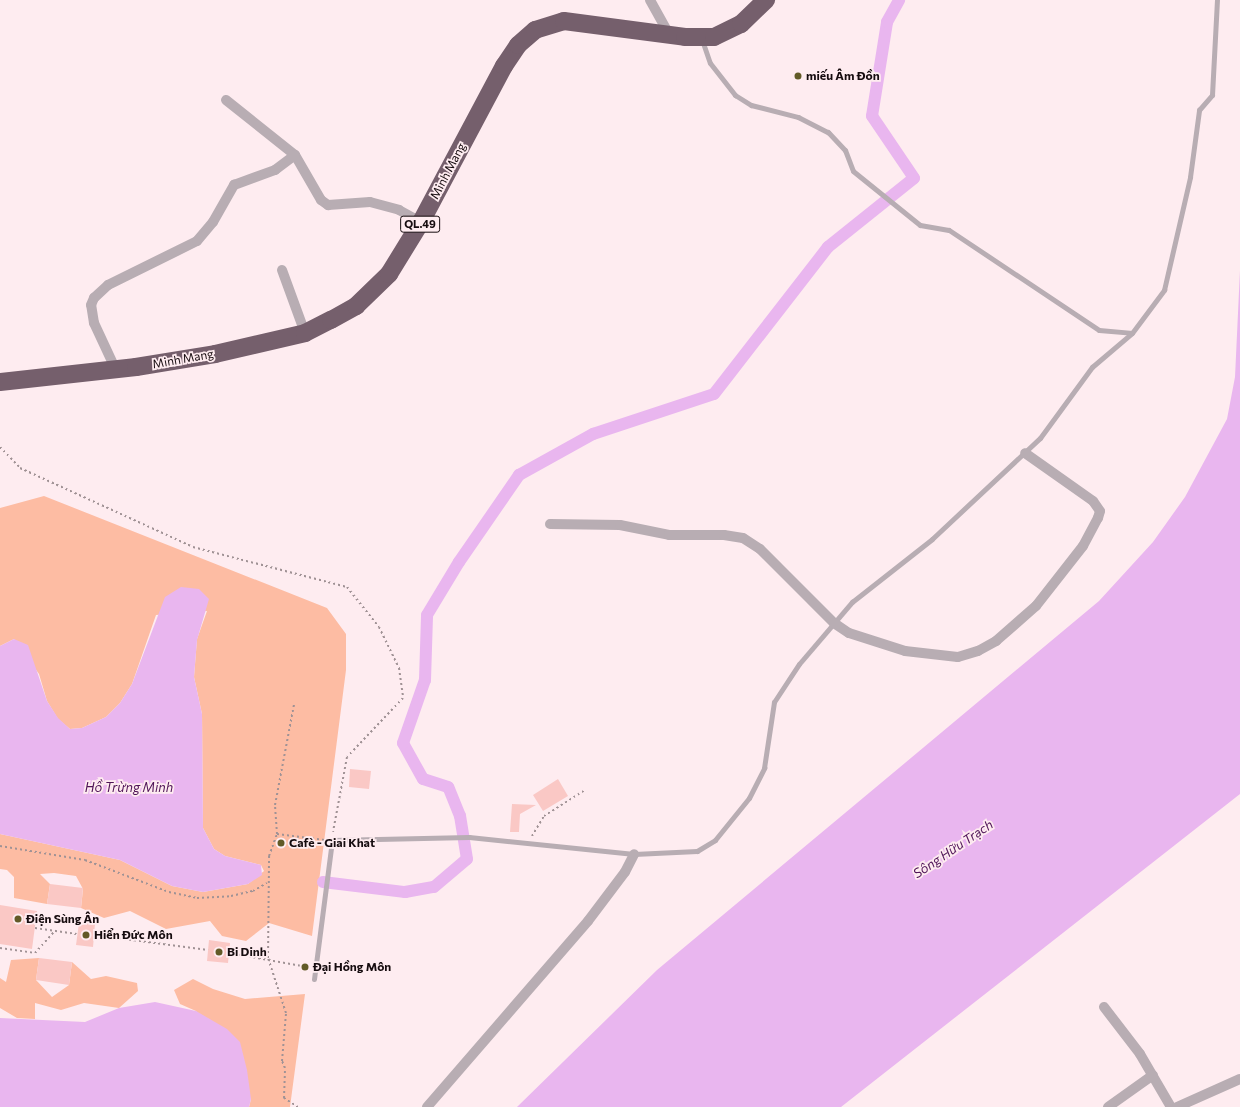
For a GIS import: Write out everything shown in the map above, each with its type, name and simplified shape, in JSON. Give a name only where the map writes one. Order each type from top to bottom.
[{"type":"highway","name":"Minh Mang","points":[[0,382],[215,354],[305,333],[356,306],[389,274],[421,222],[504,66],[518,45],[535,30],[564,21],[670,36],[702,38],[714,37],[741,24],[766,0]]},
{"type":"street","points":[[650,0],[670,36]]},
{"type":"street","points":[[226,100],[295,155],[321,200],[328,206],[370,202],[399,210],[421,222]]},
{"type":"street","points":[[115,368],[94,323],[91,305],[94,298],[108,285],[197,241],[213,222],[234,185],[275,170],[295,155]]},
{"type":"street","points":[[282,270],[305,333]]},
{"type":"street","points":[[550,524],[620,525],[669,535],[724,534],[743,538],[760,550],[834,623],[878,644],[947,657],[978,651],[1014,626],[1051,590],[1083,546],[1100,510],[1093,501],[1025,454]]},
{"type":"street","points":[[427,1107],[588,921],[626,872],[634,854]]},
{"type":"street","points":[[1104,1007],[1153,1075],[1171,1107]]},
{"type":"street","points":[[1108,1107],[1153,1075]]},
{"type":"street","points":[[1177,1107],[1240,1079]]},
{"type":"lane","points":[[314,980],[332,840],[469,837],[634,854],[697,851],[715,840],[749,798],[764,768],[774,702],[799,664],[852,602],[932,540],[1025,454],[1054,423],[1092,367],[1132,333],[1164,290],[1190,177],[1199,110],[1212,95],[1217,0]]},
{"type":"lane","points":[[702,38],[710,63],[735,95],[744,102],[798,117],[828,132],[845,150],[853,172],[920,225],[949,230],[1099,330],[1132,333]]},
{"type":"path","points":[[0,447],[20,468],[193,546],[347,587],[379,627],[399,668],[403,698],[347,757],[332,840],[278,834]]},
{"type":"path","points":[[294,704],[275,804],[278,834],[269,856],[266,890],[268,958],[286,1013],[282,1061],[285,1068],[284,1098],[298,1107]]},
{"type":"path","points":[[528,842],[544,816],[585,790]]},
{"type":"path","points":[[0,846],[85,860],[169,892],[197,898],[230,896],[253,891],[267,883]]},
{"type":"path","points":[[35,928],[78,934]]},
{"type":"path","points":[[0,948],[35,953],[55,931]]},
{"type":"path","points":[[94,935],[208,950]]},
{"type":"path","points":[[229,953],[268,958],[302,966]]},
{"type":"shaded area","points":[[44,496],[327,608],[346,634],[346,670],[312,936],[269,923],[246,941],[222,936],[210,921],[166,929],[130,911],[104,918],[81,908],[83,889],[76,876],[54,873],[40,874],[50,884],[47,904],[14,898],[14,877],[7,870],[0,869],[0,834],[120,860],[172,886],[203,892],[248,884],[264,871],[261,865],[225,856],[214,849],[203,828],[202,714],[194,677],[197,639],[207,611],[156,615],[132,684],[120,703],[106,717],[82,728],[70,729],[58,719],[47,701],[39,674],[14,639],[0,646],[0,508]]},
{"type":"shaded area","points":[[39,958],[36,980],[52,997],[69,985],[72,962],[91,979],[106,976],[137,983],[138,991],[119,1008],[84,1003],[61,1010],[35,1003],[35,1019],[17,1018],[0,1008],[0,978],[6,982],[11,960]]},
{"type":"shaded area","points":[[193,979],[213,989],[245,999],[305,994],[290,1107],[249,1107],[251,1099],[196,1011],[180,1004],[174,990]]},
{"type":"water","name":"Sông Hữu Trạch","points":[[1240,270],[1240,794],[841,1107],[517,1107],[657,970],[1099,601],[1153,542],[1185,497],[1227,419],[1235,377]]},
{"type":"water","name":"Hồ Trừng Minh","points":[[181,587],[199,589],[209,599],[197,640],[194,677],[202,714],[203,828],[214,849],[225,856],[261,865],[262,875],[248,884],[203,892],[172,886],[120,860],[0,834],[0,646],[14,639],[28,645],[47,701],[58,718],[70,729],[82,728],[106,717],[120,703],[132,684],[165,597]]},
{"type":"water","points":[[155,1002],[196,1011],[227,1029],[240,1042],[247,1070],[251,1099],[249,1107],[0,1107],[0,1018],[85,1022],[119,1008]]},
{"type":"building","points":[[350,769],[371,771],[369,789],[349,787]]},
{"type":"building","points":[[558,779],[568,796],[543,811],[533,795]]},
{"type":"building","points":[[512,804],[536,805],[520,814],[519,832],[510,832]]},
{"type":"building","points":[[50,884],[83,888],[81,908],[47,904]]},
{"type":"building","name":"Điện Sùng Ân","points":[[0,905],[37,911],[32,949],[0,944]]},
{"type":"building","name":"Hiển Đức Môn","points":[[79,923],[95,924],[93,947],[76,945]]},
{"type":"building","name":"Bi Dinh","points":[[209,940],[230,943],[228,963],[207,961]]},
{"type":"building","points":[[39,958],[72,962],[69,985],[36,980]]},
{"type":"waterway","points":[[323,882],[405,892],[434,887],[467,859],[460,816],[448,787],[423,779],[403,743],[425,680],[427,615],[459,562],[519,475],[593,434],[714,394],[828,247],[914,178],[872,116],[887,22],[899,0]]},
{"type":"place","name":"miếu Âm Đồn","points":[[798,76]]},
{"type":"place","name":"Cafè - Giai Khat","points":[[281,843]]},
{"type":"place","name":"Điện Sùng Ân","points":[[18,919]]},
{"type":"place","name":"Hiển Đức Môn","points":[[86,935]]},
{"type":"place","name":"Bi Dinh","points":[[219,952]]},
{"type":"place","name":"Đại Hồng Môn","points":[[305,967]]}]
